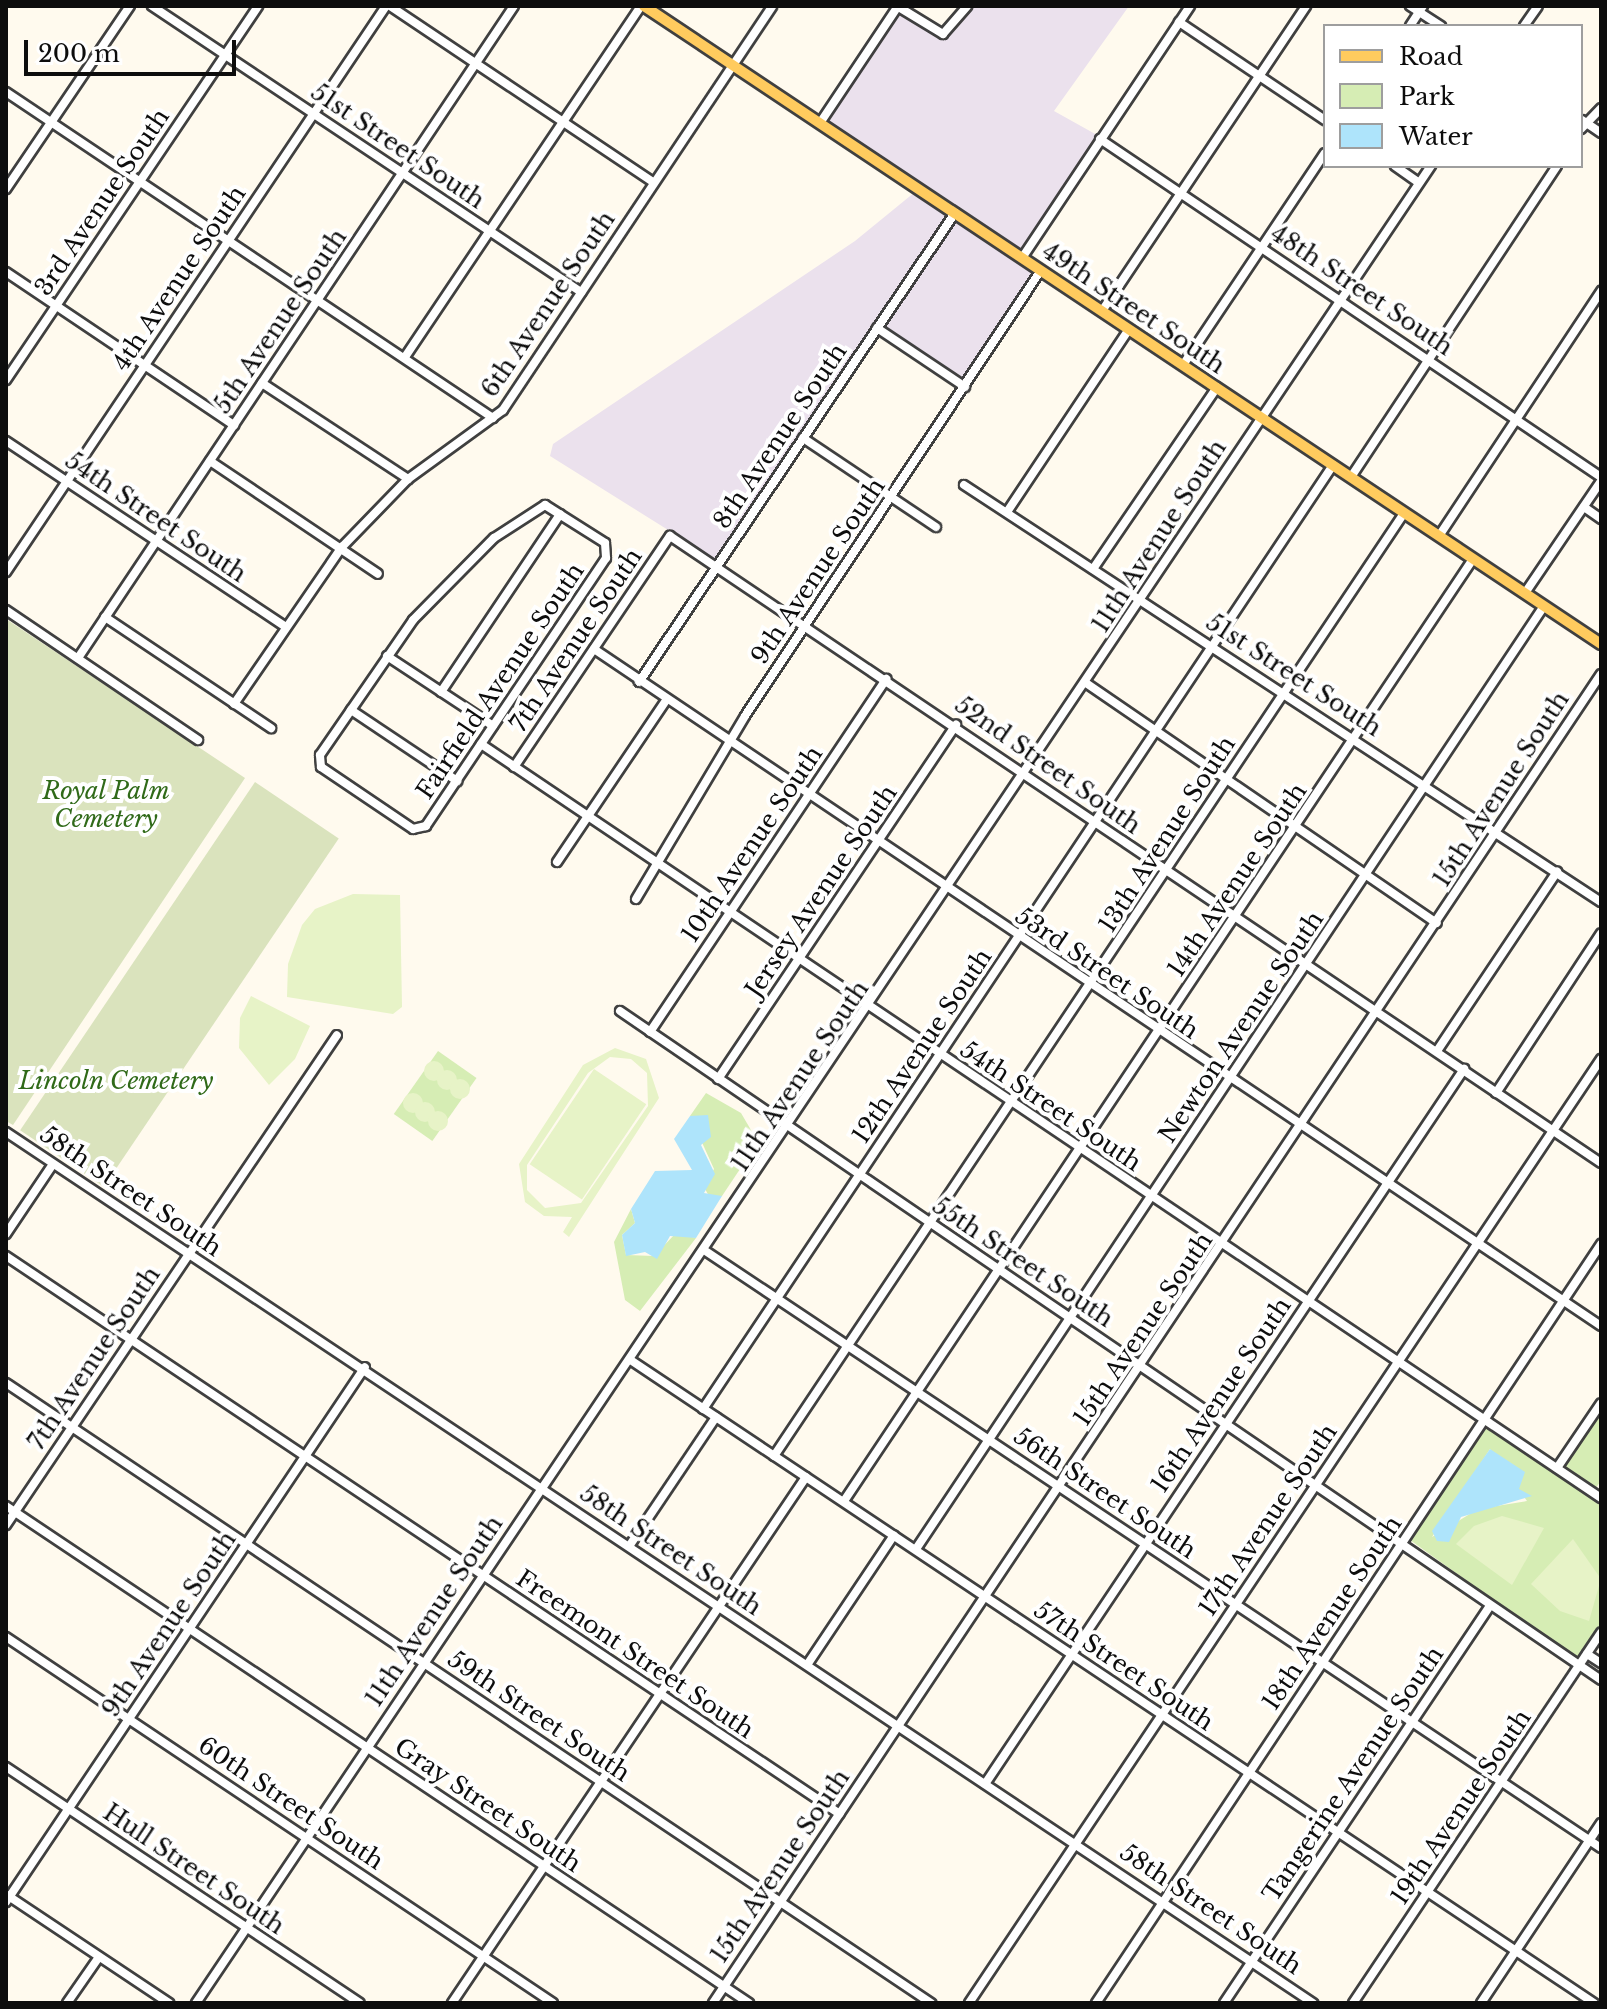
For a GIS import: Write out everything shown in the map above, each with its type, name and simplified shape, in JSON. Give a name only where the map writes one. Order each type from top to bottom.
[{"type":"main road","name":"49th Street South","points":[[643,6],[1601,644]]},
{"type":"street","points":[[6,189],[130,6]]},
{"type":"street","name":"51st Street South","points":[[152,6],[581,292]]},
{"type":"street","name":"3rd Avenue South","points":[[6,380],[258,6]]},
{"type":"street","points":[[388,6],[566,121],[653,182]]},
{"type":"street","name":"4th Avenue South","points":[[6,572],[388,6]]},
{"type":"street","name":"5th Avenue South","points":[[78,658],[514,6]]},
{"type":"street","points":[[405,357],[643,6]]},
{"type":"street","name":"6th Avenue South","points":[[234,704],[284,626],[342,547],[408,479],[493,418],[772,6]]},
{"type":"street","points":[[820,123],[897,6],[943,34],[967,6]]},
{"type":"street","points":[[1022,258],[1190,6]]},
{"type":"street","points":[[1102,311],[1306,6]]},
{"type":"street","points":[[1410,6],[1421,9],[1439,24]]},
{"type":"street","points":[[1525,24],[1538,6]]},
{"type":"street","points":[[1179,22],[1323,119]]},
{"type":"street","points":[[6,92],[493,418]]},
{"type":"street","points":[[1583,123],[1601,108]]},
{"type":"street","name":"48th Street South","points":[[1100,139],[1262,246],[1601,479]]},
{"type":"street","points":[[1183,365],[1323,156]]},
{"type":"street","points":[[1398,168],[1419,183]]},
{"type":"street","name":"11th Avenue South","points":[[196,2003],[542,1487],[707,1252],[1430,168]]},
{"type":"street","points":[[1351,477],[1556,168]]},
{"type":"street","name":"8th Avenue South","points":[[639,682],[955,213]]},
{"type":"street","name":"9th Avenue South","points":[[636,899],[805,624],[1041,270]]},
{"type":"street","points":[[6,272],[234,425]]},
{"type":"street","points":[[1439,536],[1599,298]]},
{"type":"street","points":[[877,328],[965,387]]},
{"type":"street","points":[[1007,512],[1129,329]]},
{"type":"street","points":[[262,383],[408,479]]},
{"type":"street","points":[[1093,569],[1217,387]]},
{"type":"street","points":[[803,438],[936,527]]},
{"type":"street","name":"54th Street South","points":[[6,441],[284,626]]},
{"type":"street","points":[[210,461],[378,574]]},
{"type":"street","name":"12th Avenue South","points":[[703,1409],[1333,465]]},
{"type":"street","points":[[1525,593],[1601,479]]},
{"type":"street","name":"51st Street South","points":[[964,485],[1355,737],[1601,902]]},
{"type":"street","points":[[441,692],[560,514],[545,505],[461,569],[387,656],[351,710],[457,781]]},
{"type":"street","points":[[1584,507],[1601,519]]},
{"type":"street","name":"13th Avenue South","points":[[774,1456],[1404,513]]},
{"type":"street","name":"Fairfield Avenue South","points":[[351,710],[319,760],[419,830],[457,781],[608,551],[560,514]]},
{"type":"street","name":"52nd Street South","points":[[670,536],[956,725],[1601,1163]]},
{"type":"street","name":"7th Avenue South","points":[[514,767],[670,536]]},
{"type":"street","name":"14th Avenue South","points":[[844,1501],[1298,827],[1473,559]]},
{"type":"street","name":"Newton Avenue South","points":[[916,1549],[1308,965],[1544,606]]},
{"type":"street","points":[[6,610],[198,740]]},
{"type":"street","points":[[105,617],[271,728]]},
{"type":"street","name":"53rd Street South","points":[[594,649],[665,702],[1601,1326]]},
{"type":"street","points":[[387,656],[493,726]]},
{"type":"street","name":"15th Avenue South","points":[[713,2003],[1302,1129],[1601,674]]},
{"type":"street","name":"10th Avenue South","points":[[650,1032],[886,679]]},
{"type":"street","points":[[1086,683],[1437,923]]},
{"type":"street","points":[[557,862],[665,702]]},
{"type":"street","name":"Jersey Avenue South","points":[[718,1079],[956,725]]},
{"type":"street","name":"54th Street South","points":[[481,744],[1223,1247],[1484,1421],[1599,1493]]},
{"type":"street","points":[[1437,1051],[1557,872]]},
{"type":"street","points":[[1496,1093],[1601,933]]},
{"type":"street","name":"55th Street South","points":[[620,1011],[1142,1367],[1404,1541],[1489,1607],[1601,1680]]},
{"type":"street","name":"7th Avenue South","points":[[6,1525],[337,1035]]},
{"type":"street","name":"17th Avenue South","points":[[969,2003],[1316,1481],[1600,1062]]},
{"type":"street","name":"16th Avenue South","points":[[985,1784],[1464,1069]]},
{"type":"street","name":"58th Street South","points":[[6,1132],[365,1367],[985,1784],[1077,1841],[1163,1903],[1313,2003]]},
{"type":"street","points":[[6,1234],[53,1164]]},
{"type":"street","name":"18th Avenue South","points":[[1096,2003],[1601,1244]]},
{"type":"street","name":"56th Street South","points":[[707,1252],[1601,1848]]},
{"type":"street","name":"Freemont Street South","points":[[6,1256],[840,1814]]},
{"type":"street","name":"57th Street South","points":[[632,1361],[1594,2003]]},
{"type":"street","name":"9th Avenue South","points":[[7,1898],[365,1367]]},
{"type":"street","name":"59th Street South","points":[[6,1383],[931,2003]]},
{"type":"street","points":[[1557,1468],[1601,1403]]},
{"type":"street","points":[[630,1545],[716,1417]]},
{"type":"street","points":[[452,2003],[806,1477]]},
{"type":"street","name":"Gray Street South","points":[[6,1506],[749,2003]]},
{"type":"street","points":[[807,1665],[894,1535]]},
{"type":"street","name":"Tangerine Avenue South","points":[[1224,2003],[1489,1607]]},
{"type":"street","name":"19th Avenue South","points":[[1353,2003],[1601,1632]]},
{"type":"street","name":"60th Street South","points":[[6,1637],[553,2003]]},
{"type":"street","points":[[1587,1654],[1601,1663]]},
{"type":"street","name":"Hull Street South","points":[[6,1767],[360,2003]]},
{"type":"street","points":[[1481,2003],[1601,1823]]},
{"type":"street","points":[[7,1898],[169,2003]]},
{"type":"street","points":[[67,2003],[99,1957]]},
{"type":"shaded area","points":[[972,6],[1129,6],[1054,111],[1097,135],[1021,252],[825,122],[901,13],[943,39]]},
{"type":"shaded area","points":[[915,192],[949,213],[716,560],[550,456],[553,444],[855,241]]},
{"type":"shaded area","points":[[956,218],[1035,271],[961,381],[882,327]]},
{"type":"green space","name":"Royal Palm Cemetery","points":[[6,619],[245,778],[13,1125],[6,1121]]},
{"type":"green space","name":"Lincoln Cemetery","points":[[255,782],[339,838],[104,1187],[20,1130]]},
{"type":"green space","points":[[353,894],[400,895],[402,1007],[393,1014],[287,997],[288,964],[302,925],[315,909]]},
{"type":"green space","points":[[251,996],[310,1026],[295,1059],[269,1085],[239,1048],[240,1018]]},
{"type":"green space","points":[[615,1048],[646,1059],[659,1098],[569,1237],[563,1232],[572,1217],[544,1216],[525,1202],[519,1164],[583,1065]],"holes":[[[610,1057],[631,1059],[647,1073],[648,1106],[581,1203],[545,1208],[527,1190],[527,1165],[588,1073]]]},
{"type":"green space","points":[[438,1051],[477,1078],[432,1141],[394,1114]]},
{"type":"green space","points":[[434,1061],[441,1064],[444,1071],[441,1078],[434,1081],[427,1078],[424,1071],[427,1064]]},
{"type":"green space","points":[[594,1069],[646,1104],[582,1200],[530,1164]]},
{"type":"green space","points":[[447,1070],[454,1073],[457,1080],[454,1087],[447,1090],[440,1087],[437,1080],[440,1073]]},
{"type":"green space","points":[[460,1079],[467,1082],[470,1089],[467,1096],[460,1099],[453,1096],[450,1089],[453,1082]]},
{"type":"green space","points":[[413,1093],[420,1096],[423,1103],[420,1110],[413,1113],[406,1110],[403,1103],[406,1096]]},
{"type":"green space","points":[[706,1093],[741,1113],[758,1142],[722,1196],[710,1198],[704,1187],[714,1169],[690,1116]]},
{"type":"green space","points":[[425,1102],[432,1105],[435,1112],[432,1119],[425,1122],[418,1119],[415,1112],[418,1105]]},
{"type":"green space","points":[[438,1111],[445,1114],[448,1121],[445,1128],[438,1131],[431,1128],[428,1121],[431,1114]]},
{"type":"green space","points":[[631,1209],[635,1223],[622,1235],[626,1255],[654,1256],[676,1233],[696,1238],[640,1311],[625,1300],[614,1242]]},
{"type":"green space","points":[[1601,1412],[1601,1481],[1595,1489],[1563,1468]]},
{"type":"green space","points":[[1486,1426],[1601,1502],[1601,1625],[1577,1660],[1410,1540]],"holes":[[[1490,1449],[1527,1501],[1478,1509],[1432,1537]]]},
{"type":"green space","points":[[1502,1516],[1544,1528],[1512,1585],[1456,1544],[1474,1526]]},
{"type":"green space","points":[[1573,1539],[1601,1579],[1589,1621],[1560,1611],[1531,1584]]},
{"type":"water","points":[[708,1115],[711,1137],[701,1145],[715,1174],[704,1193],[722,1196],[696,1238],[670,1236],[657,1259],[645,1252],[626,1256],[622,1235],[635,1223],[631,1209],[655,1171],[692,1170],[674,1139],[690,1116]]},
{"type":"water","points":[[1490,1449],[1525,1472],[1519,1489],[1532,1496],[1461,1517],[1449,1542],[1437,1541],[1432,1531]]}]
